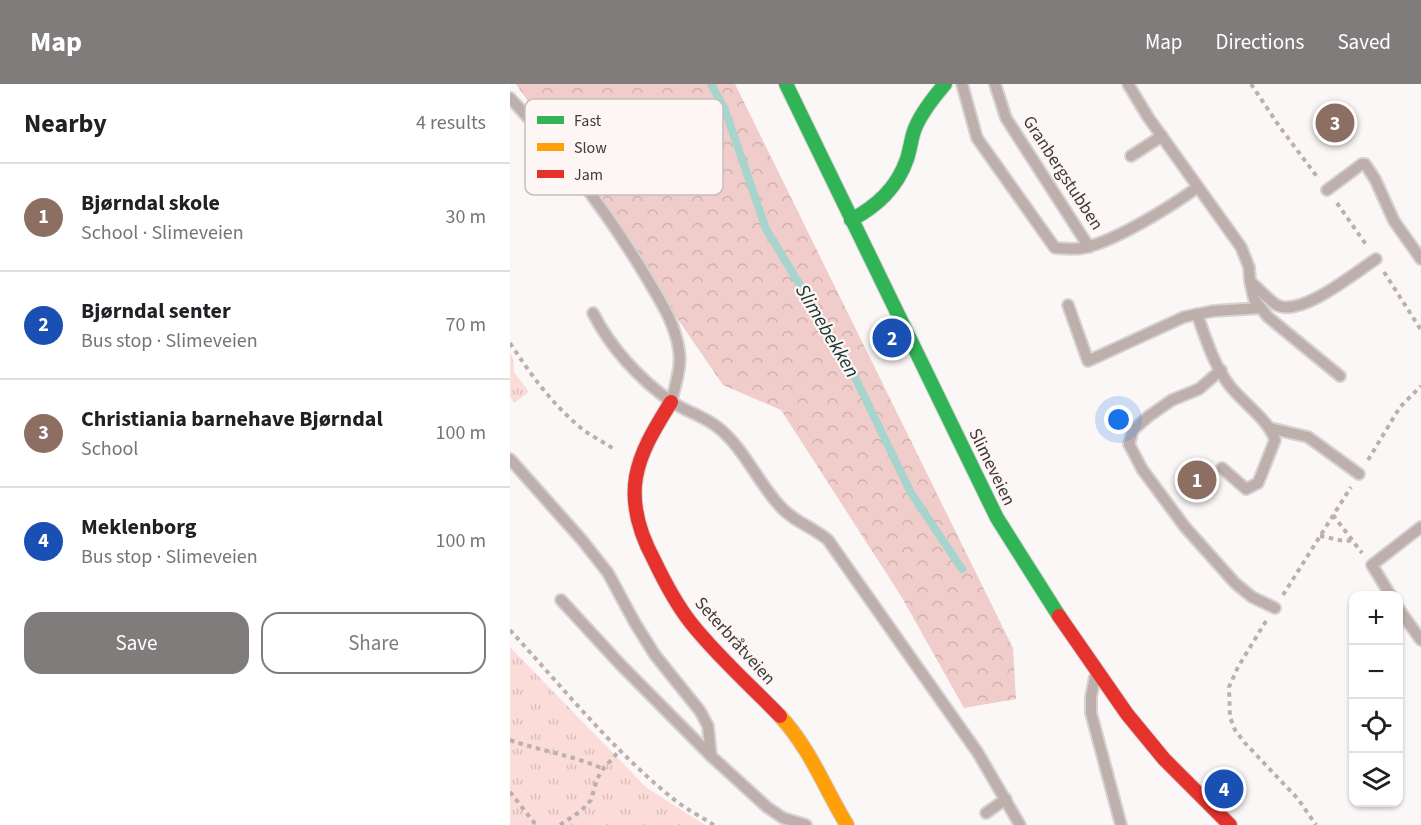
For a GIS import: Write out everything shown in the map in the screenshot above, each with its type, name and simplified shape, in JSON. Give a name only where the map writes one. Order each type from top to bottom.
[{"type":"street","name":"Slimeveien","points":[[786,84],[997,518],[1022,560],[1096,671],[1149,742],[1230,825]]},
{"type":"street","points":[[851,220],[887,195],[902,171],[914,131],[934,97],[945,84]]},
{"type":"street","name":"Seterbråtveien","points":[[671,402],[646,448],[638,470],[635,489],[638,520],[647,548],[679,607],[728,664],[794,731],[805,746],[815,761],[841,824]]},
{"type":"lane","points":[[962,84],[976,138],[1055,248],[1089,247],[1128,229],[1198,187]]},
{"type":"lane","name":"Granbergstubben","points":[[995,84],[1006,118],[1089,247]]},
{"type":"lane","points":[[1128,84],[1241,247],[1249,267],[1254,299],[1282,330],[1340,376]]},
{"type":"lane","points":[[510,99],[525,115]]},
{"type":"lane","points":[[1131,156],[1162,136]]},
{"type":"lane","points":[[1328,190],[1365,164],[1375,179],[1394,221],[1421,259]]},
{"type":"lane","points":[[591,195],[638,264],[664,308],[677,337],[680,357],[671,402]]},
{"type":"lane","points":[[1250,281],[1279,306],[1294,306],[1309,302],[1376,259]]},
{"type":"lane","points":[[1068,305],[1088,361],[1174,321],[1213,310],[1261,308]]},
{"type":"lane","points":[[593,313],[621,356],[671,402],[717,427],[733,443],[781,507],[828,540],[945,704],[1006,798],[1020,825]]},
{"type":"lane","points":[[1197,314],[1212,356],[1229,385],[1270,428],[1275,440],[1255,486],[1246,489],[1222,468]]},
{"type":"lane","points":[[1221,370],[1199,389],[1172,400],[1149,416],[1133,430],[1129,444],[1142,469],[1185,526],[1234,583],[1252,597],[1275,609]]},
{"type":"lane","points":[[1270,428],[1308,437],[1359,474]]},
{"type":"lane","points":[[510,459],[608,573],[655,655],[700,711],[708,726],[711,756]]},
{"type":"lane","points":[[1388,591],[1372,565],[1421,527]]},
{"type":"lane","points":[[561,600],[598,642],[711,756],[767,807],[783,818],[806,825]]},
{"type":"lane","points":[[1403,615],[1421,640]]},
{"type":"lane","points":[[1096,671],[1091,697],[1091,713],[1120,825]]},
{"type":"lane","points":[[986,813],[1006,798]]},
{"type":"path","points":[[510,343],[537,384],[550,398],[582,428],[625,455]]},
{"type":"path","points":[[1316,825],[1298,799],[1235,730],[1230,717],[1229,687],[1238,667],[1400,407],[1421,386]]},
{"type":"path","points":[[1320,536],[1353,542],[1333,515]]},
{"type":"path","points":[[510,630],[620,750],[674,800],[714,825]]},
{"type":"path","points":[[510,740],[552,754],[587,762],[603,769]]},
{"type":"path","points":[[560,825],[581,811],[591,800],[597,779],[620,750]]},
{"type":"path","points":[[510,792],[536,825]]},
{"type":"green space","points":[[516,84],[735,84],[1013,648],[1016,699],[964,708],[901,596],[781,410],[723,385],[592,195],[723,195],[723,99],[526,99]]},
{"type":"green space","points":[[510,353],[513,358],[514,372],[529,392],[514,403],[510,397]]},
{"type":"green space","points":[[510,647],[647,788],[705,825],[510,825]]},
{"type":"waterway","name":"Slimebekken","points":[[711,84],[719,99]]},
{"type":"waterway","name":"Slimebekken","points":[[723,106],[766,229],[852,371],[911,493],[962,569]]},
{"type":"traffic: fast","points":[[786,84],[997,518],[1059,616]]},
{"type":"traffic: fast","points":[[851,220],[878,202],[898,179],[907,159],[917,125],[927,106],[945,84]]},
{"type":"traffic: slow","points":[[780,716],[809,755],[847,825]]},
{"type":"traffic: jam","points":[[671,402],[650,438],[638,467],[635,499],[641,530],[662,577],[686,616],[712,648],[780,716]]},
{"type":"traffic: jam","points":[[1059,616],[1127,714],[1164,759],[1230,825]]},
{"type":"place","name":"Christiania barnehave Bjørndal","points":[[1335,123]]},
{"type":"place","name":"Bjørndal senter","points":[[892,338]]},
{"type":"place","name":"Bjørndal skole","points":[[1197,480]]},
{"type":"place","name":"Meklenborg","points":[[1224,789]]}]
